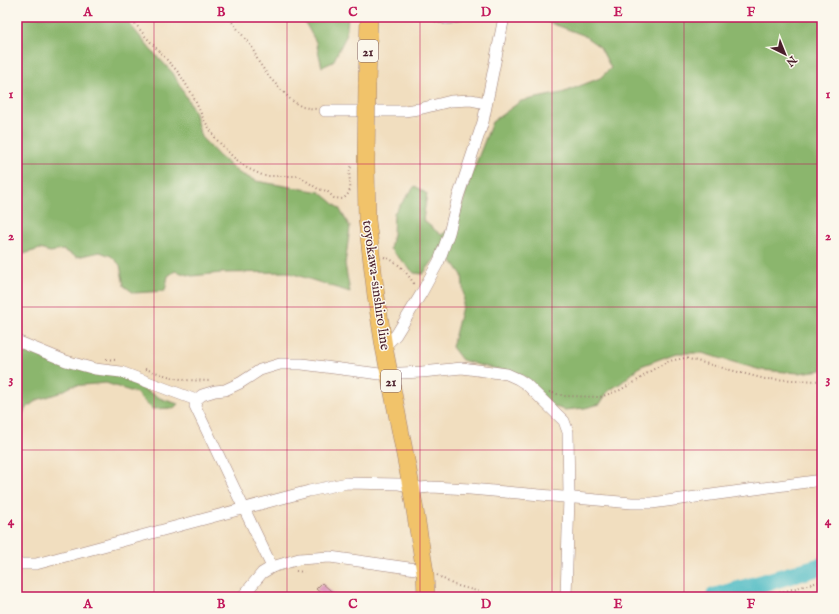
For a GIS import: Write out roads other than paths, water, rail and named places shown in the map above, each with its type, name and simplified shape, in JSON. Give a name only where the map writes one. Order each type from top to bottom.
[{"type":"main road","name":"toyokawa-sinshiro line","points":[[369,17],[366,164],[367,220],[384,347],[411,486],[425,572],[426,597]]},
{"type":"street","points":[[438,17],[446,19],[460,17]]},
{"type":"street","points":[[384,347],[396,335],[421,294],[439,261],[450,234],[458,197],[483,122],[502,17]]},
{"type":"street","points":[[325,111],[404,111],[419,109],[451,100],[471,100],[486,103]]},
{"type":"street","points":[[17,341],[66,361],[95,369],[120,372],[196,400]]},
{"type":"street","points":[[272,567],[195,406],[196,400],[202,395],[225,390],[240,383],[260,370],[280,364],[302,364],[390,374],[462,368],[507,374],[518,379],[532,390],[564,421],[568,432],[569,497],[566,594]]},
{"type":"street","points":[[17,564],[36,564],[244,508],[347,483],[398,484],[420,488],[431,487],[470,489],[632,503],[652,503],[822,480]]},
{"type":"street","points":[[242,597],[262,573],[272,567],[299,559],[330,557],[416,569],[425,572]]},
{"type":"waterway","points":[[714,597],[822,566]]}]
